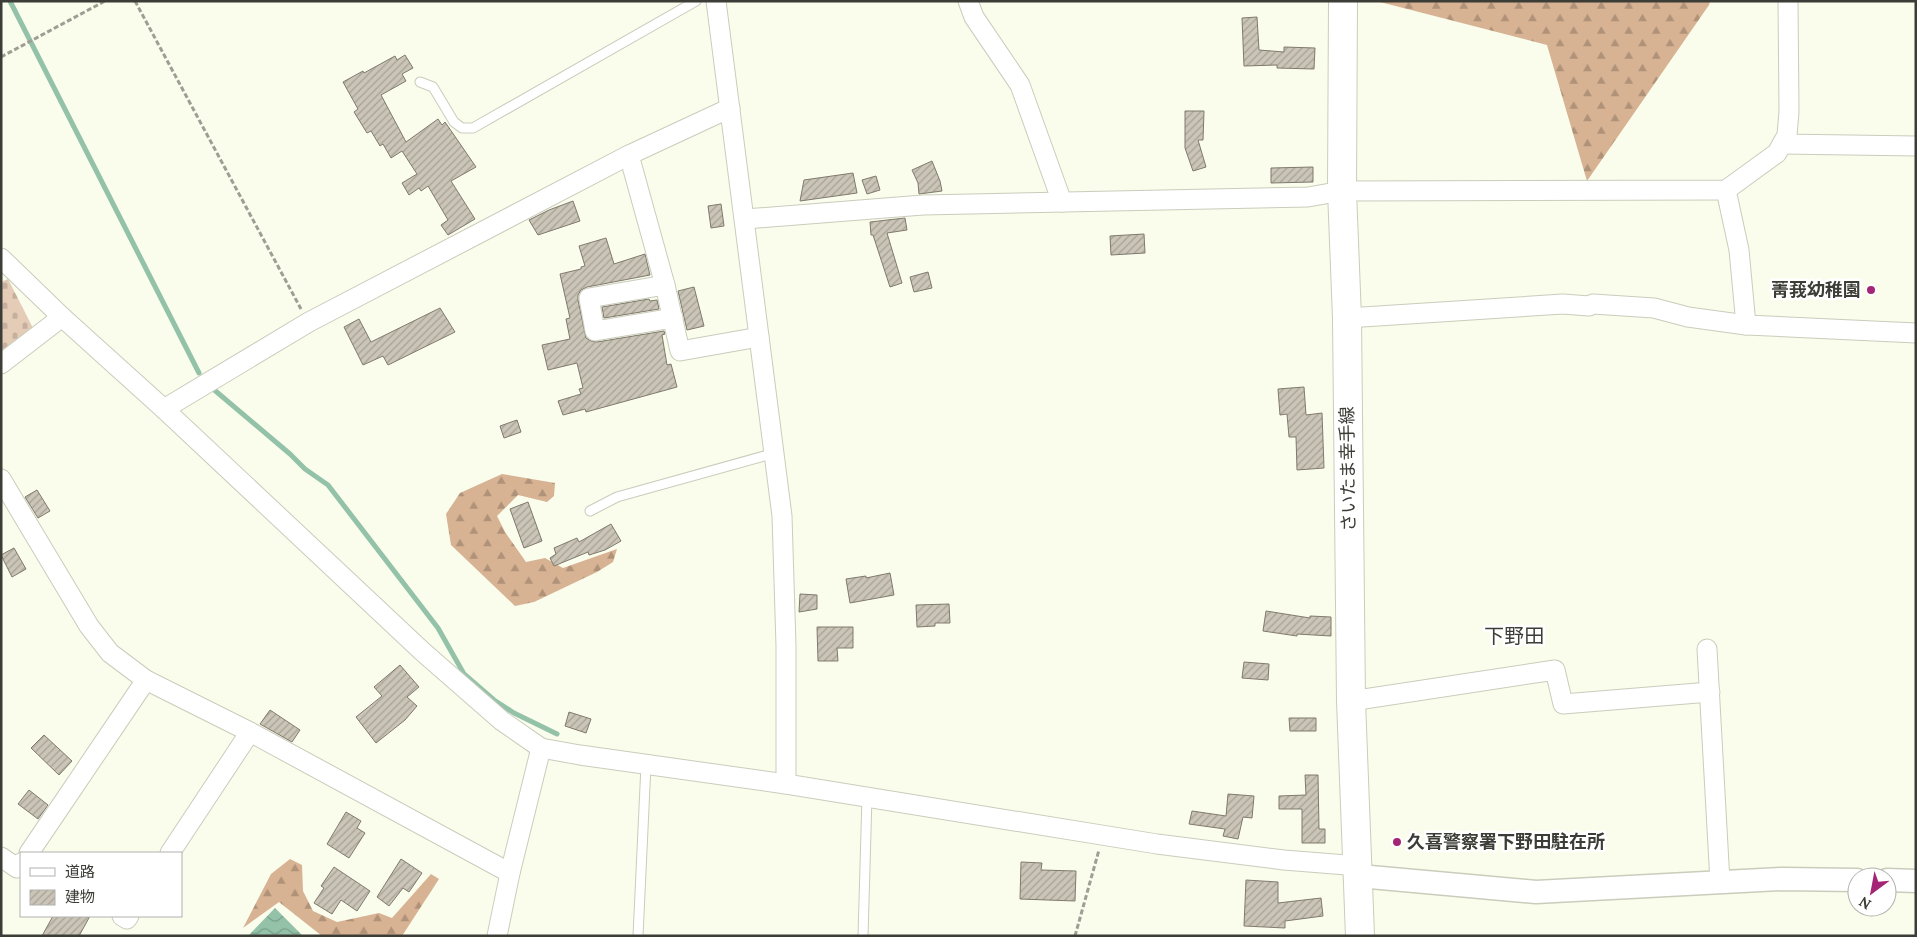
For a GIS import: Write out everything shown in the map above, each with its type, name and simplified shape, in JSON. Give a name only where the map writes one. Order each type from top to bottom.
[{"type":"main road","name":"さいたま幸手線","points":[[1343,1],[1342,192],[1346,318],[1351,701],[1360,936]]},
{"type":"street","points":[[716,1],[782,516],[786,646],[786,784]]},
{"type":"street","points":[[968,1],[974,17],[1020,86],[1062,202]]},
{"type":"street","points":[[745,220],[923,205],[1308,197],[1342,192],[1726,190],[1777,153],[1786,135],[1789,112],[1788,1]]},
{"type":"street","points":[[164,409],[308,322],[629,155],[730,108]]},
{"type":"street","points":[[1782,144],[1916,146]]},
{"type":"street","points":[[629,155],[666,285],[680,351],[759,337]]},
{"type":"street","points":[[1726,190],[1739,250],[1746,325]]},
{"type":"street","points":[[1,258],[423,652],[502,721],[541,748],[580,756],[786,784],[1103,836],[1359,871],[1536,892],[1782,879],[1847,880]]},
{"type":"street","points":[[666,285],[589,298],[595,331],[673,318]]},
{"type":"street","points":[[1346,318],[1563,304],[1590,306],[1593,304],[1654,308],[1688,317],[1746,325],[1916,333]]},
{"type":"street","points":[[1,364],[62,317]]},
{"type":"street","points":[[1,479],[89,626],[110,653],[146,680],[250,732],[510,873]]},
{"type":"street","points":[[1707,650],[1720,882]]},
{"type":"street","points":[[1351,701],[1555,670],[1563,704],[1710,692]]},
{"type":"street","points":[[30,852],[146,680]]},
{"type":"street","points":[[171,852],[250,732]]},
{"type":"street","points":[[496,936],[541,748]]},
{"type":"street","points":[[1,857],[17,868],[20,864]]},
{"type":"street","points":[[1897,880],[1916,881]]},
{"type":"lane","points":[[420,82],[433,87],[454,122],[462,128],[473,128],[696,1]]},
{"type":"lane","points":[[590,511],[617,497],[775,453]]},
{"type":"lane","points":[[638,936],[646,764]]},
{"type":"lane","points":[[863,936],[867,797]]},
{"type":"path","points":[[1,57],[104,1]]},
{"type":"path","points":[[135,1],[308,322]]},
{"type":"path","points":[[1074,936],[1103,836]]},
{"type":"green space","points":[[1710,1],[1587,181],[1547,45],[1380,2]]},
{"type":"green space","points":[[8,279],[34,330],[1,357],[1,282]]},
{"type":"green space","points":[[502,474],[555,483],[554,496],[547,502],[518,495],[497,516],[505,532],[526,562],[545,558],[563,568],[617,549],[613,562],[597,572],[534,602],[515,606],[451,545],[446,514],[460,493]]},
{"type":"green space","points":[[290,859],[302,865],[303,891],[313,911],[337,922],[379,913],[392,918],[431,874],[439,879],[402,936],[322,936],[279,902],[243,928],[271,874]]},
{"type":"water","points":[[275,908],[303,936],[248,936]]},
{"type":"building","points":[[1257,17],[1259,50],[1284,52],[1284,47],[1315,48],[1314,69],[1277,68],[1277,65],[1244,66],[1242,18]]},
{"type":"building","points":[[405,55],[413,68],[402,74],[406,81],[381,95],[406,142],[438,119],[442,125],[445,122],[476,167],[451,181],[475,219],[448,235],[441,225],[448,220],[428,186],[421,191],[419,188],[409,195],[402,183],[417,174],[402,151],[391,158],[383,144],[380,146],[371,131],[367,133],[354,112],[358,109],[343,82],[395,56],[397,60]]},
{"type":"building","points":[[1185,111],[1204,111],[1203,140],[1198,140],[1206,167],[1193,171],[1185,148]]},
{"type":"building","points":[[932,161],[942,191],[919,194],[918,183],[912,170]]},
{"type":"building","points":[[1313,167],[1313,182],[1271,183],[1271,168]]},
{"type":"building","points":[[853,173],[857,193],[800,201],[804,180]]},
{"type":"building","points":[[876,176],[880,190],[867,194],[862,180]]},
{"type":"building","points":[[573,201],[580,221],[538,235],[529,220]]},
{"type":"building","points":[[721,204],[724,226],[711,228],[708,206]]},
{"type":"building","points":[[905,218],[907,230],[887,233],[902,283],[890,287],[873,235],[871,235],[870,222]]},
{"type":"building","points":[[1144,234],[1145,253],[1111,255],[1110,236]]},
{"type":"building","points":[[606,238],[614,264],[645,254],[650,275],[587,287],[581,290],[578,300],[586,338],[597,342],[664,331],[665,334],[662,335],[667,365],[671,364],[677,387],[586,412],[585,409],[563,415],[558,401],[581,394],[579,389],[583,388],[577,363],[548,370],[542,345],[570,339],[566,319],[570,318],[560,274],[581,269],[581,267],[585,266],[579,246]]},
{"type":"building","points":[[928,272],[932,288],[914,292],[910,277]]},
{"type":"building","points":[[694,287],[704,326],[687,330],[678,291]]},
{"type":"building","points":[[649,299],[650,301],[657,300],[659,309],[604,318],[602,307]]},
{"type":"building","points":[[440,308],[455,332],[388,365],[383,356],[363,365],[344,327],[359,319],[371,342]]},
{"type":"building","points":[[1304,387],[1306,415],[1322,413],[1324,468],[1297,470],[1296,437],[1289,437],[1287,414],[1280,415],[1278,389]]},
{"type":"building","points":[[517,420],[521,432],[504,438],[500,426]]},
{"type":"building","points":[[37,490],[50,511],[38,518],[25,497]]},
{"type":"building","points":[[528,502],[542,541],[524,548],[510,509]]},
{"type":"building","points":[[611,524],[621,541],[605,550],[589,555],[588,552],[554,566],[550,558],[556,554],[554,548],[577,538],[579,542]]},
{"type":"building","points":[[14,548],[26,569],[12,577],[1,555]]},
{"type":"building","points":[[890,573],[894,595],[850,603],[846,579],[866,576],[866,578]]},
{"type":"building","points":[[800,594],[817,595],[817,609],[799,612]]},
{"type":"building","points":[[949,604],[950,623],[935,623],[935,626],[917,627],[916,605]]},
{"type":"building","points":[[1266,611],[1310,618],[1310,616],[1331,617],[1331,636],[1297,634],[1297,636],[1263,631]]},
{"type":"building","points":[[817,627],[853,627],[853,648],[837,648],[838,661],[818,661]]},
{"type":"building","points":[[1244,662],[1269,664],[1268,680],[1242,678]]},
{"type":"building","points":[[400,665],[419,687],[407,697],[417,706],[405,720],[376,743],[356,717],[382,696],[374,687]]},
{"type":"building","points":[[270,710],[300,730],[292,742],[260,724]]},
{"type":"building","points":[[569,712],[591,719],[586,733],[565,726]]},
{"type":"building","points":[[1289,718],[1316,718],[1316,731],[1290,731]]},
{"type":"building","points":[[44,735],[72,761],[59,775],[31,748]]},
{"type":"building","points":[[1305,775],[1318,775],[1319,829],[1325,829],[1325,843],[1302,843],[1302,809],[1279,809],[1279,796],[1306,795]]},
{"type":"building","points":[[29,790],[48,805],[38,819],[18,804]]},
{"type":"building","points":[[1228,794],[1254,796],[1252,818],[1243,817],[1238,839],[1223,836],[1225,829],[1189,824],[1192,811],[1226,816]]},
{"type":"building","points":[[346,812],[361,821],[357,828],[365,833],[349,858],[327,844]]},
{"type":"building","points":[[401,859],[422,873],[409,892],[403,888],[389,906],[377,897]]},
{"type":"building","points":[[1021,862],[1042,863],[1041,870],[1076,871],[1075,901],[1020,899]]},
{"type":"building","points":[[334,867],[370,891],[357,911],[341,900],[332,914],[314,903],[324,888],[321,886]]},
{"type":"building","points":[[1246,880],[1278,882],[1278,903],[1321,898],[1323,916],[1285,921],[1285,928],[1244,926]]},
{"type":"building","points":[[52,917],[89,917],[79,936],[42,936]]},
{"type":"waterway","points":[[10,1],[199,373]]},
{"type":"waterway","points":[[212,388],[305,469],[328,485],[438,628],[464,674],[494,700],[514,713],[557,734]]},
{"type":"place","name":"菁莪幼稚園","points":[[1871,290]]},
{"type":"place","name":"久喜警察署下野田駐在所","points":[[1397,842]]},
{"type":"district","name":"下野田","points":[[1514,636]]}]
